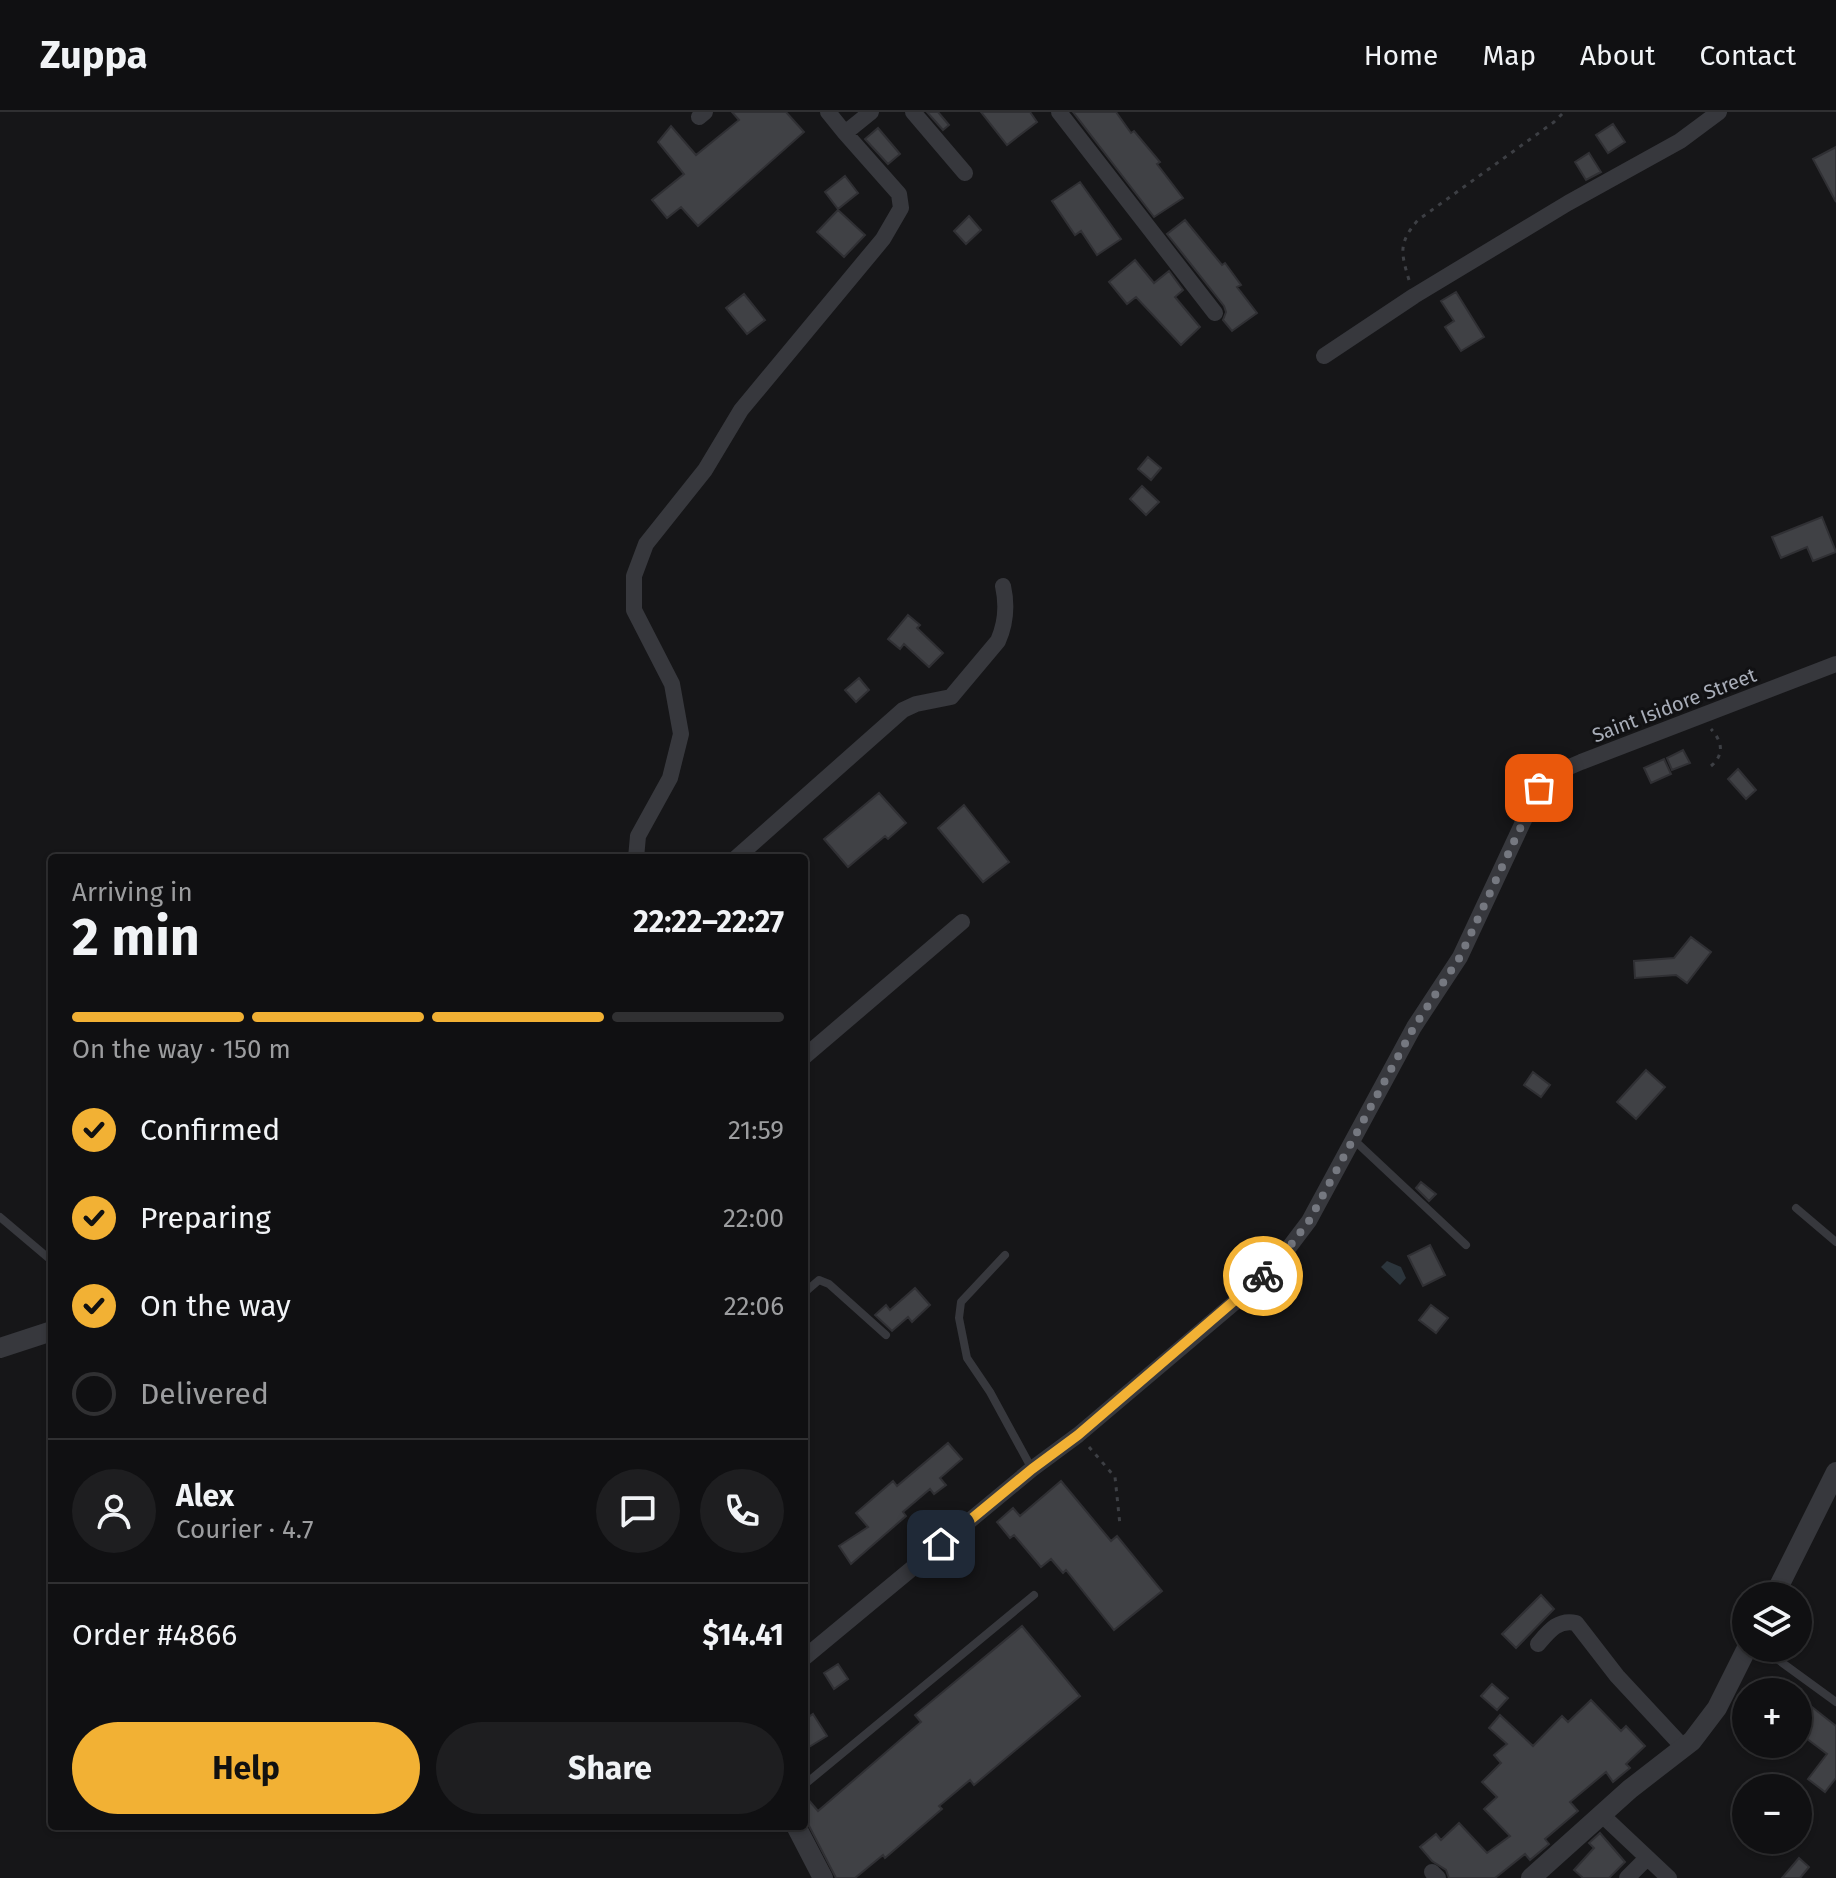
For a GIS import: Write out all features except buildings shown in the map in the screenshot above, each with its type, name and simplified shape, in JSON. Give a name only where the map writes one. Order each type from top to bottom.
[{"type":"street","points":[[636,854],[638,836],[670,778],[681,734],[672,684],[634,610],[634,576],[646,544],[705,470],[741,410],[883,239],[901,208],[899,194],[828,112]]},
{"type":"street","points":[[845,133],[871,112]]},
{"type":"street","points":[[913,112],[965,173]]},
{"type":"street","points":[[1059,112],[1215,313]]},
{"type":"street","points":[[1324,356],[1414,296],[1568,203],[1680,141],[1719,112]]},
{"type":"street","points":[[741,854],[903,710],[951,697],[1003,632],[1007,603],[1003,586]]},
{"type":"street","name":"Saint Isidore Street","points":[[808,1655],[1032,1469],[1078,1435],[1253,1287],[1284,1254],[1309,1221],[1414,1027],[1460,957],[1539,788],[1560,771],[1836,664]]},
{"type":"street","points":[[808,1054],[962,922]]},
{"type":"street","points":[[0,1348],[48,1332]]},
{"type":"street","points":[[1781,1582],[1836,1472]]},
{"type":"street","points":[[1538,1644],[1558,1624],[1566,1621],[1576,1623],[1623,1683],[1684,1748]]},
{"type":"street","points":[[1531,1878],[1601,1814],[1684,1748],[1717,1708],[1740,1662]]},
{"type":"street","points":[[1601,1814],[1669,1878]]},
{"type":"street","points":[[798,1830],[823,1878]]},
{"type":"street","points":[[1627,1878],[1647,1858]]},
{"type":"lane","points":[[1354,1140],[1466,1245]]},
{"type":"lane","points":[[1796,1208],[1836,1242]]},
{"type":"lane","points":[[0,1217],[48,1258]]},
{"type":"lane","points":[[1005,1255],[961,1302],[959,1318],[967,1358],[990,1392],[1032,1469]]},
{"type":"lane","points":[[808,1290],[819,1280],[829,1284],[886,1335]]},
{"type":"lane","points":[[808,1782],[1034,1595]]},
{"type":"lane","points":[[1781,1662],[1836,1702]]},
{"type":"path","points":[[1414,296],[1401,253],[1406,234],[1418,220],[1564,112]]},
{"type":"path","points":[[1700,717],[1721,740],[1721,749],[1711,766]]},
{"type":"path","points":[[1078,1435],[1115,1477],[1120,1525]]},
{"type":"shaded area","points":[[1387,1261],[1401,1267],[1406,1278],[1400,1285],[1381,1267]]},
{"type":"way so far","points":[[1263,1276],[1309,1221],[1414,1027],[1460,957],[1539,788]]},
{"type":"route","points":[[941,1544],[1078,1435],[1263,1276]]}]
